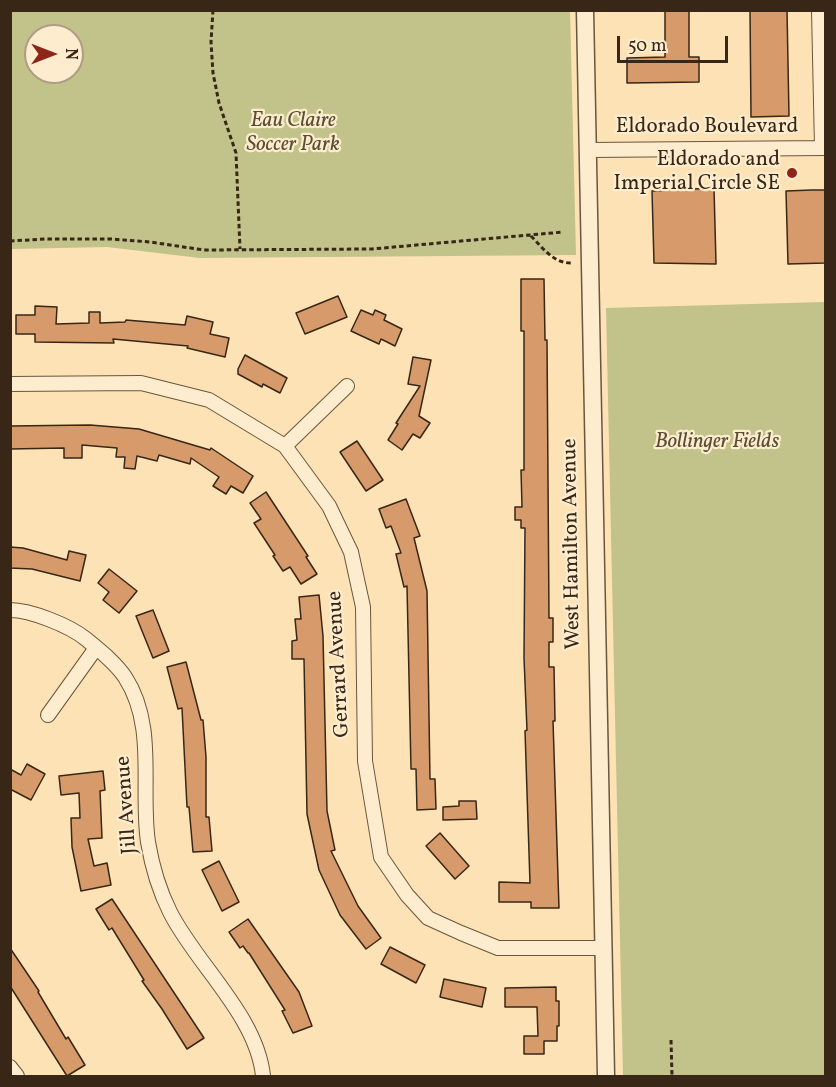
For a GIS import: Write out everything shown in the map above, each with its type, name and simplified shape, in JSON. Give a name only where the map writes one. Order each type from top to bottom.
[{"type":"street","name":"West Hamilton Avenue","points":[[585,10],[606,1077]]},
{"type":"street","points":[[819,10],[824,148]]},
{"type":"street","name":"Eldorado Boulevard","points":[[588,150],[824,148]]},
{"type":"street","name":"Gerrard Avenue","points":[[10,384],[141,383],[209,400],[285,446],[329,506],[351,552],[363,607],[365,760],[381,858],[406,896],[428,918],[460,933],[498,948],[604,948]]},
{"type":"street","points":[[285,446],[347,386]]},
{"type":"street","name":"Jill Avenue","points":[[10,610],[58,622],[80,634],[125,677],[140,715],[146,747],[145,789],[148,842],[157,881],[171,914],[249,1030],[263,1077]]},
{"type":"street","points":[[48,715],[96,648]]},
{"type":"street","points":[[10,1067],[17,1077]]},
{"type":"path","points":[[213,10],[211,42],[213,73],[219,103],[236,153],[240,249]]},
{"type":"path","points":[[10,241],[45,238],[111,239],[204,250],[372,249],[563,232]]},
{"type":"path","points":[[531,236],[552,257],[565,263],[571,263]]},
{"type":"path","points":[[671,1040],[672,1077]]},
{"type":"green space","name":"Eau Claire Soccer Park","points":[[10,11],[570,11],[576,255],[200,258],[107,247],[11,249]]},
{"type":"green space","name":"Bollinger Fields","points":[[825,302],[825,1076],[623,1076],[606,308]]},
{"type":"building","points":[[665,10],[689,10],[689,57],[699,57],[699,82],[627,83],[627,58],[665,57]]},
{"type":"building","points":[[750,10],[787,10],[789,116],[751,117]]},
{"type":"building","points":[[714,188],[716,264],[654,263],[652,191]]},
{"type":"building","points":[[825,190],[825,263],[788,264],[786,191]]},
{"type":"building","points":[[521,279],[544,279],[545,340],[547,340],[549,618],[553,618],[553,642],[549,642],[549,667],[554,667],[555,721],[553,721],[559,908],[531,908],[531,902],[499,902],[499,882],[530,883],[525,731],[527,730],[524,658],[525,528],[521,528],[521,520],[515,520],[515,507],[522,507],[521,470],[524,470],[524,331],[521,331]]},
{"type":"building","points":[[338,296],[347,317],[305,334],[296,313]]},
{"type":"building","points":[[35,306],[57,307],[56,324],[89,323],[89,312],[100,312],[100,323],[125,322],[126,320],[185,325],[187,316],[213,322],[210,334],[229,338],[225,357],[187,348],[188,346],[113,339],[114,343],[35,342],[35,334],[16,334],[16,315],[35,315]]},
{"type":"building","points":[[361,310],[373,315],[375,310],[386,315],[384,320],[402,329],[395,346],[381,339],[379,344],[351,331]]},
{"type":"building","points":[[245,355],[287,378],[280,393],[263,384],[262,387],[238,374]]},
{"type":"building","points":[[413,357],[431,360],[419,416],[430,423],[420,438],[413,434],[402,450],[388,440],[420,386],[408,384]]},
{"type":"building","points":[[90,425],[139,429],[210,450],[211,448],[253,476],[243,493],[231,486],[226,494],[213,486],[219,477],[191,458],[190,464],[159,455],[157,461],[137,456],[135,469],[124,468],[125,457],[116,457],[117,448],[82,445],[82,458],[64,458],[64,448],[10,449],[10,426]]},
{"type":"building","points":[[357,441],[383,480],[366,491],[340,452]]},
{"type":"building","points":[[266,492],[308,556],[306,557],[317,574],[301,584],[290,567],[283,571],[254,523],[261,519],[250,503]]},
{"type":"building","points":[[406,499],[420,536],[414,538],[427,591],[430,779],[435,779],[436,809],[417,810],[416,769],[411,769],[407,586],[404,587],[396,554],[401,553],[391,526],[386,528],[379,509]]},
{"type":"building","points":[[10,547],[23,548],[67,560],[69,551],[86,555],[80,581],[32,569],[10,568]]},
{"type":"building","points":[[109,569],[137,591],[119,613],[103,600],[109,592],[98,583]]},
{"type":"building","points":[[319,595],[323,636],[327,811],[335,850],[331,851],[358,906],[381,938],[366,949],[340,915],[319,870],[307,814],[304,659],[292,659],[292,641],[297,640],[295,619],[301,619],[299,597]]},
{"type":"building","points":[[153,610],[169,651],[153,658],[136,616]]},
{"type":"building","points":[[186,662],[201,720],[203,720],[206,757],[206,817],[209,817],[212,851],[193,852],[189,807],[187,807],[182,708],[178,709],[167,667]]},
{"type":"building","points":[[27,764],[45,774],[31,800],[10,789],[10,769],[21,775]]},
{"type":"building","points":[[103,771],[105,790],[100,791],[102,838],[88,839],[94,866],[107,863],[111,885],[81,891],[72,847],[71,818],[80,818],[79,793],[61,795],[59,776]]},
{"type":"building","points":[[459,801],[476,801],[477,819],[443,820],[443,807],[459,806]]},
{"type":"building","points":[[440,833],[469,866],[455,879],[426,846]]},
{"type":"building","points":[[219,861],[239,902],[222,911],[202,870]]},
{"type":"building","points":[[112,899],[204,1038],[187,1049],[142,981],[144,980],[112,928],[109,930],[96,909]]},
{"type":"building","points":[[248,919],[299,992],[312,1026],[293,1033],[282,1011],[285,1010],[249,953],[243,946],[240,948],[229,932]]},
{"type":"building","points":[[390,947],[425,965],[416,983],[381,964]]},
{"type":"building","points":[[10,948],[39,991],[66,1039],[68,1037],[85,1065],[67,1076],[10,986]]},
{"type":"building","points":[[444,979],[486,988],[482,1007],[440,997]]},
{"type":"building","points":[[556,987],[556,1001],[559,1001],[557,1041],[544,1041],[544,1054],[524,1054],[524,1036],[538,1036],[537,1007],[505,1007],[505,988]]},
{"type":"place","name":"Eldorado and Imperial Circle SE","points":[[792,173]]}]
